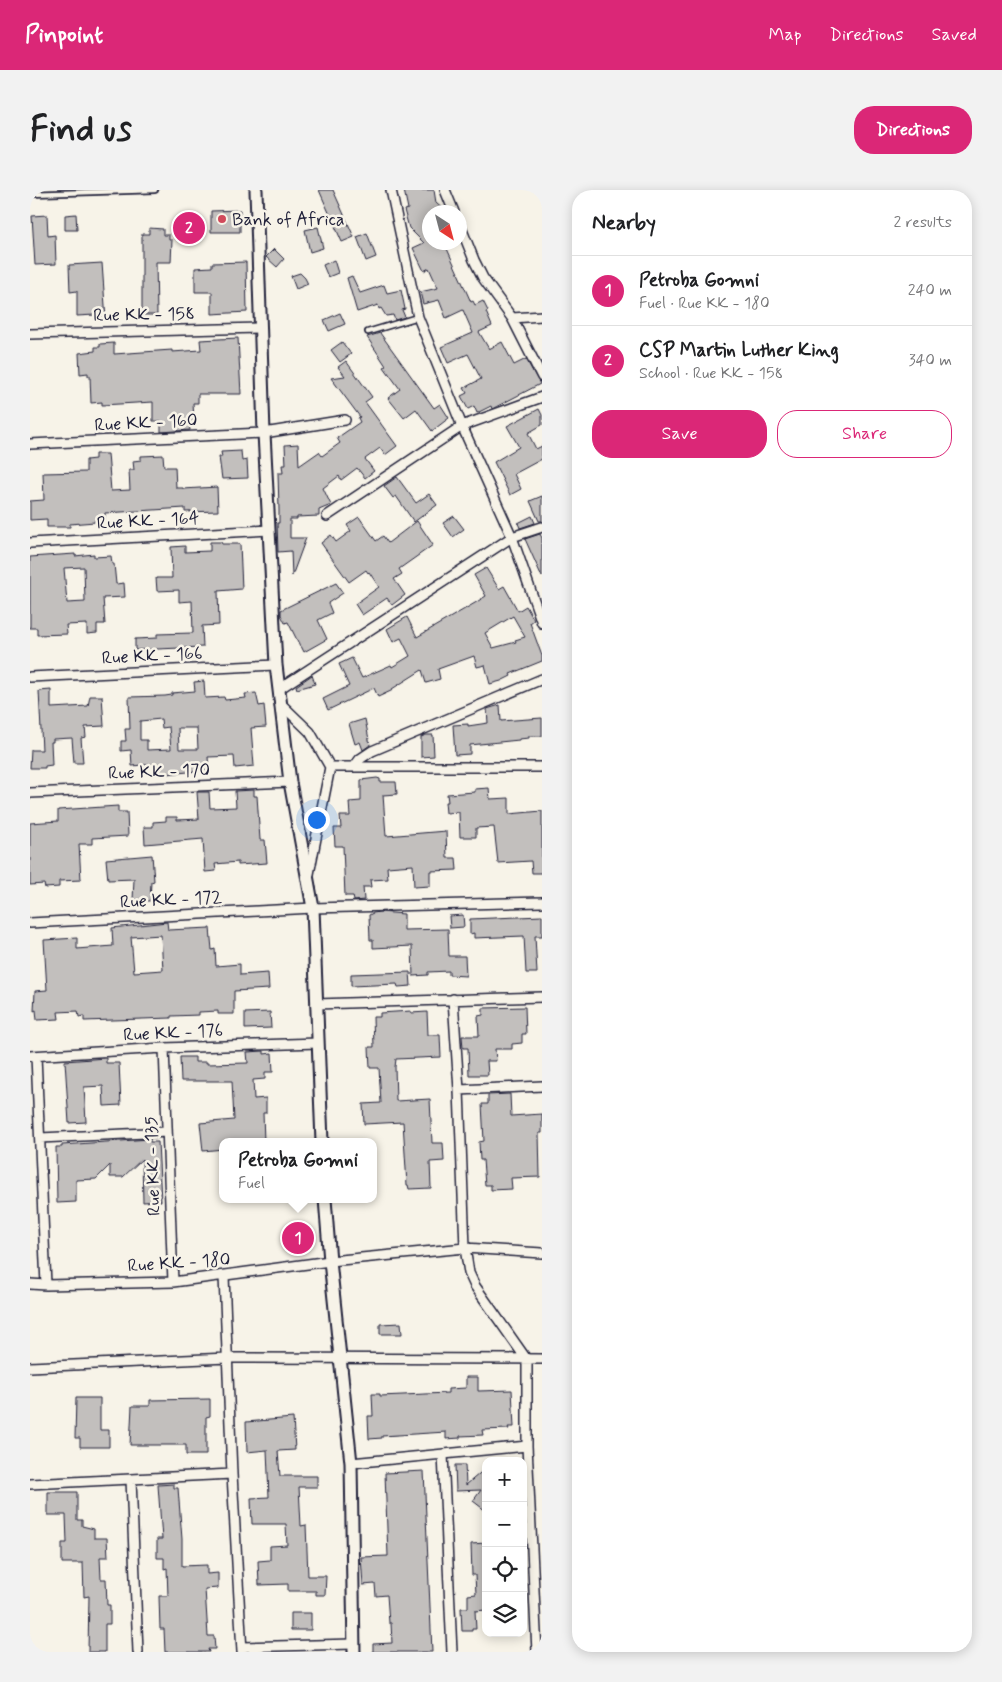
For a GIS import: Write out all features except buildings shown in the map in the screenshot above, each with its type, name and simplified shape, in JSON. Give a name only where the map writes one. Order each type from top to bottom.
[{"type":"street","points":[[256,190],[259,328],[276,665],[290,782],[313,908],[322,1138]]},
{"type":"street","points":[[391,190],[418,317],[462,426],[512,537],[542,623]]},
{"type":"street","points":[[445,190],[451,205]]},
{"type":"street","points":[[467,242],[483,278],[512,318],[542,376]]},
{"type":"street","points":[[512,318],[542,316]]},
{"type":"street","name":"Rue KK - 158","points":[[30,334],[259,328]]},
{"type":"street","points":[[327,516],[462,426],[542,397]]},
{"type":"street","name":"Rue KK - 160","points":[[30,444],[264,433],[345,420]]},
{"type":"street","points":[[279,689],[512,537],[542,528]]},
{"type":"street","name":"Rue KK - 164","points":[[30,543],[269,530]]},
{"type":"street","name":"Rue KK - 166","points":[[30,677],[276,665]]},
{"type":"street","points":[[354,767],[360,759],[372,751],[542,679]]},
{"type":"street","points":[[280,703],[310,732],[330,767],[307,879]]},
{"type":"street","points":[[330,767],[542,767]]},
{"type":"street","name":"Rue KK - 170","points":[[30,793],[290,782]]},
{"type":"street","name":"Rue KK - 172","points":[[30,922],[313,908],[542,902]]},
{"type":"street","points":[[316,1004],[542,996]]},
{"type":"street","points":[[453,999],[459,1090],[465,1248],[469,1273],[475,1286],[527,1360],[527,1446],[537,1544],[537,1652]]},
{"type":"street","name":"Rue KK - 176","points":[[33,1056],[164,1048],[318,1043]]},
{"type":"street","name":"Rue KK - 135","points":[[164,1048],[174,1282]]},
{"type":"street","points":[[33,1056],[40,1138],[46,1285]]},
{"type":"street","points":[[459,1090],[542,1086]]},
{"type":"street","points":[[40,1138],[167,1132]]},
{"type":"street","points":[[224,1276],[232,1474],[242,1650],[353,1648],[352,1463],[325,1203]]},
{"type":"street","name":"Rue KK - 180","points":[[30,1284],[174,1282],[330,1261],[465,1248],[542,1253]]},
{"type":"street","points":[[30,1366],[227,1358],[542,1359]]},
{"type":"street","points":[[352,1463],[527,1446]]},
{"type":"street","points":[[444,1454],[452,1652]]},
{"type":"street","points":[[30,1484],[232,1474]]},
{"type":"street","points":[[131,1479],[138,1652]]},
{"type":"lane","points":[[30,194],[155,190]]},
{"type":"lane","points":[[368,332],[418,317]]},
{"type":"place","name":"Bank of Africa","points":[[222,219]]},
{"type":"place","name":"CSP Martin Luther King","points":[[189,228]]},
{"type":"place","name":"Petroba Gomni","points":[[298,1238]]}]
